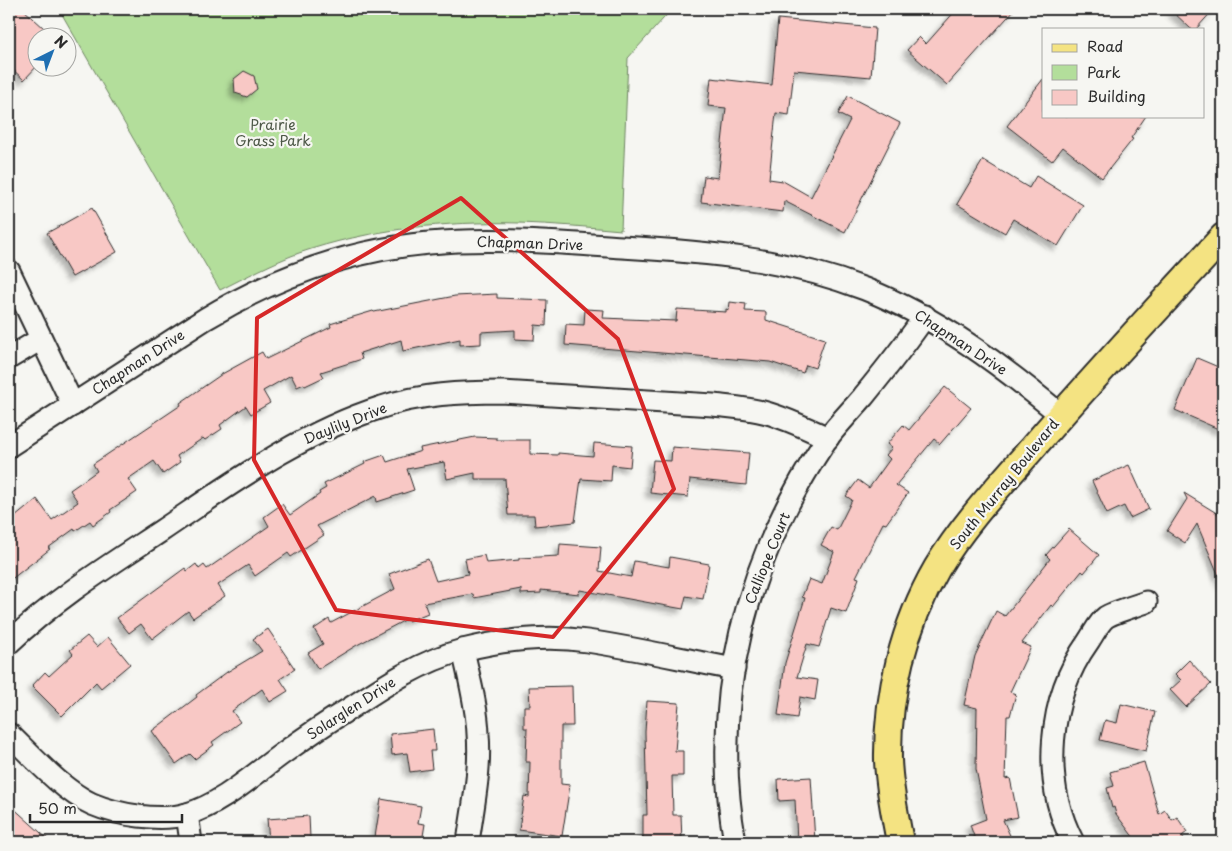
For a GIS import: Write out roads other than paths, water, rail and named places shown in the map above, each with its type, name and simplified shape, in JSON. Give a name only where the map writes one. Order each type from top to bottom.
[{"type":"main road","name":"South Murray Boulevard","points":[[900,842],[893,805],[888,761],[890,718],[902,653],[918,606],[937,568],[955,541],[986,502],[1061,415],[1223,237]]},
{"type":"street","name":"Chapman Drive","points":[[9,446],[205,319],[237,300],[274,282],[310,268],[367,253],[428,243],[507,240],[729,255],[768,261],[823,275],[866,290],[925,316],[964,340],[1018,378],[1061,415]]},
{"type":"street","points":[[9,271],[73,405]]},
{"type":"street","name":"Calliope Court","points":[[735,842],[730,813],[727,721],[741,625],[753,587],[765,555],[800,481],[828,438],[898,354],[925,316]]},
{"type":"street","points":[[9,358],[41,339]]},
{"type":"street","name":"Daylily Drive","points":[[9,643],[53,604],[258,466],[316,433],[383,406],[469,392],[502,392],[713,405],[745,408],[768,413],[828,438]]},
{"type":"street","points":[[1073,842],[1059,803],[1053,770],[1054,739],[1059,707],[1069,675],[1085,647],[1106,618],[1146,602]]},
{"type":"street","name":"Solarglen Drive","points":[[9,734],[73,792],[92,804],[146,817],[169,817],[186,814],[219,799],[296,743],[387,684],[414,669],[463,650],[530,639],[586,641],[734,668]]},
{"type":"street","points":[[463,650],[476,708],[479,736],[475,798],[468,842]]},
{"type":"street","points":[[186,814],[191,842]]},
{"type":"park label","name":"Prairie Grass Park","points":[[273,132]]}]
